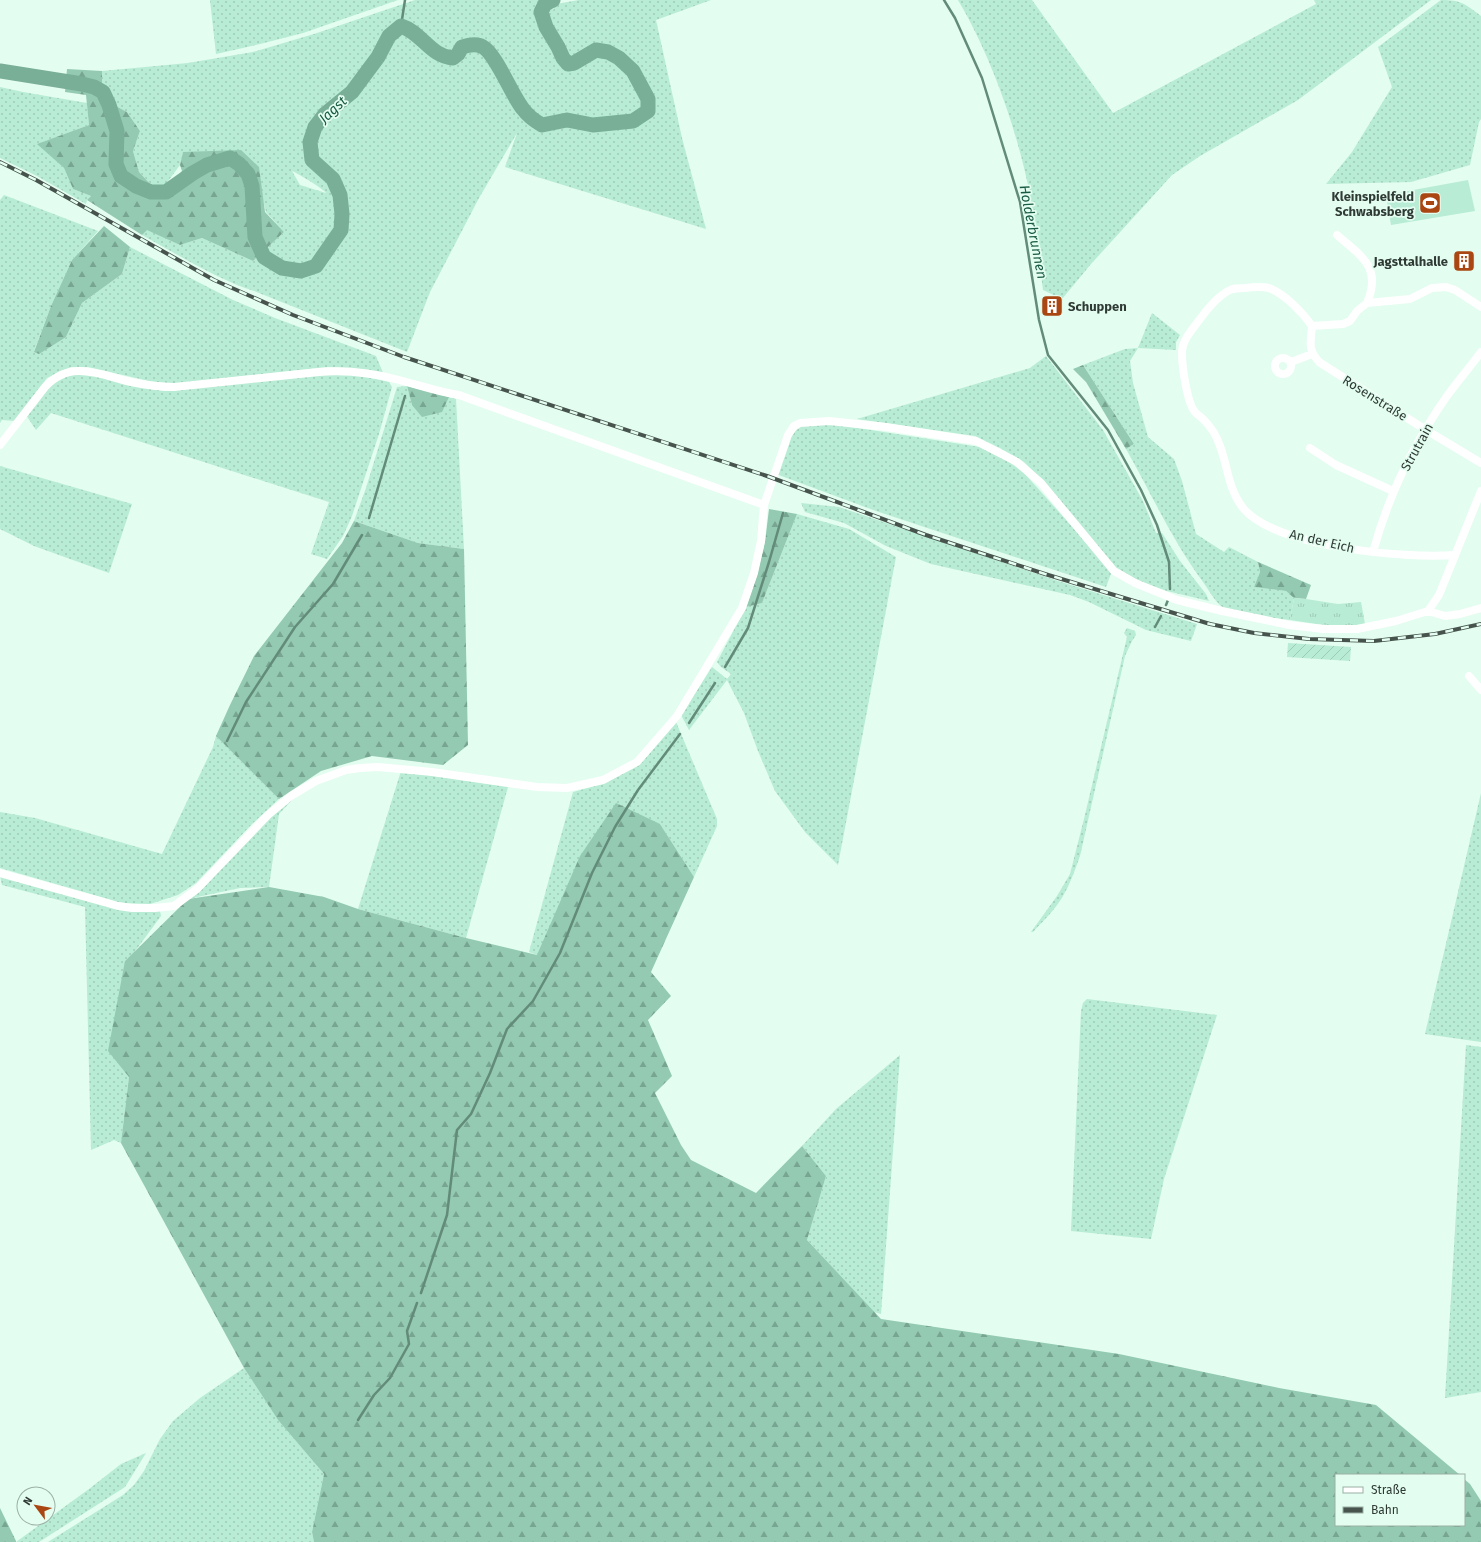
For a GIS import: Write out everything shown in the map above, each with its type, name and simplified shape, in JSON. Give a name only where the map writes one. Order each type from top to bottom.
[{"type":"street","points":[[1291,362],[1312,354],[1310,343],[1312,326],[1343,324],[1350,321],[1357,311],[1367,303],[1372,290],[1372,274],[1367,262],[1337,236]]},
{"type":"street","name":"An der Eich","points":[[1312,326],[1304,315],[1284,298],[1270,289],[1258,287],[1232,289],[1218,298],[1206,311],[1184,342],[1182,353],[1189,398],[1194,411],[1212,430],[1220,445],[1233,492],[1244,508],[1253,517],[1290,536],[1373,552],[1434,557],[1454,555]]},
{"type":"street","points":[[1367,303],[1410,299],[1432,288],[1446,287],[1455,290],[1481,307]]},
{"type":"street","name":"Strutrain","points":[[1373,552],[1381,522],[1394,491],[1426,430],[1448,394],[1481,352]]},
{"type":"street","name":"Rosenstraße","points":[[1312,354],[1319,362],[1481,463]]},
{"type":"street","points":[[0,444],[51,380],[61,373],[78,371],[95,372],[150,386],[174,387],[335,371],[398,379],[439,392],[459,395],[764,505]]},
{"type":"street","points":[[0,873],[118,906],[132,908],[174,906],[197,889],[268,816],[291,796],[316,781],[346,770],[378,767],[432,772],[537,786],[567,788],[603,780],[637,762],[677,716],[742,608],[754,573],[761,540],[764,505],[788,435],[794,426],[800,423],[829,421],[886,427],[976,441],[1017,462],[1041,483],[1114,571],[1135,583],[1177,600],[1289,625],[1337,630],[1358,629],[1396,621],[1428,611],[1445,616],[1460,614],[1481,608]]},
{"type":"street","points":[[1310,448],[1336,465],[1394,491]]},
{"type":"street","points":[[1428,611],[1439,595],[1481,491]]},
{"type":"street","points":[[1469,676],[1481,690]]},
{"type":"green space","points":[[210,0],[398,0],[303,33],[216,54]]},
{"type":"green space","points":[[415,0],[547,0],[553,10],[556,4],[579,0],[711,0],[656,20],[682,138],[706,229],[505,167],[517,133],[479,198],[430,292],[407,352],[225,280],[142,235],[147,229],[180,245],[202,238],[253,261],[284,232],[266,212],[261,192],[198,153],[183,152],[180,165],[163,188],[154,188],[139,172],[133,151],[140,131],[127,112],[114,105],[102,85],[102,71],[188,63],[253,52],[314,34]],"holes":[[[292,171],[316,185],[326,193],[300,185]]]},
{"type":"green space","points":[[958,0],[1032,0],[1113,113],[1316,4],[1314,0],[1431,0],[1298,100],[1200,156],[1172,175],[1091,264],[1062,299],[1043,290],[1031,200],[1012,123],[993,71]]},
{"type":"green space","points":[[1441,0],[1459,2],[1471,8],[1481,16],[1481,119],[1479,122],[1470,165],[1411,182],[1326,184],[1352,152],[1392,87],[1378,47]]},
{"type":"green space","points":[[67,69],[102,71],[102,85],[114,105],[127,112],[140,131],[133,151],[139,172],[154,188],[163,194],[182,171],[180,165],[183,152],[241,150],[259,167],[265,212],[284,232],[253,261],[202,238],[180,245],[147,230],[142,235],[87,200],[91,196],[73,189],[64,168],[37,144],[89,125],[86,95],[65,92]]},
{"type":"green space","points":[[0,87],[87,103],[89,125],[38,144],[64,168],[73,189],[91,196],[87,200],[86,204],[37,176],[0,158]]},
{"type":"green space","name":"Kleinspielfeld Schwabsberg","points":[[1468,180],[1475,211],[1391,225],[1386,195]]},
{"type":"green space","points":[[4,195],[98,231],[72,260],[51,306],[34,351],[66,337],[82,303],[122,274],[130,247],[233,300],[275,318],[376,356],[384,375],[352,368],[327,367],[173,384],[149,381],[88,367],[71,367],[47,378],[16,421],[2,420],[0,423],[0,200]]},
{"type":"green space","points":[[104,226],[130,247],[122,274],[82,303],[66,337],[39,354],[34,352],[51,306],[72,260]]},
{"type":"green space","points":[[1152,313],[1180,335],[1176,342],[1176,350],[1138,348]]},
{"type":"green space","points":[[1138,348],[1130,361],[1133,383],[1148,437],[1174,459],[1182,481],[1196,534],[1224,552],[1229,547],[1258,562],[1260,572],[1254,587],[1286,591],[1294,598],[1290,620],[1243,613],[1226,609],[1221,606],[1181,550],[1126,449],[1134,444],[1083,365],[1125,349]]},
{"type":"green space","points":[[1046,356],[1103,430],[1143,501],[1156,533],[1162,533],[1180,561],[1206,594],[1209,601],[1167,591],[1141,582],[1115,567],[1042,480],[1024,462],[1000,448],[975,436],[857,419],[1030,368]]},
{"type":"green space","points":[[1083,365],[1134,444],[1126,449],[1086,382],[1073,369]]},
{"type":"green space","points":[[87,373],[133,386],[165,391],[324,374],[359,375],[389,382],[392,387],[379,434],[352,516],[343,536],[327,559],[311,554],[329,502],[51,413],[36,430],[26,415],[51,383],[63,376]]},
{"type":"green space","points":[[407,386],[412,405],[449,397],[456,399],[464,549],[418,543],[354,521],[366,488],[397,387]]},
{"type":"green space","points":[[407,386],[449,397],[442,412],[422,417],[412,405]]},
{"type":"green space","points":[[806,423],[839,425],[980,447],[1001,456],[1024,473],[1112,571],[1106,587],[876,511],[776,474],[787,444],[794,432]]},
{"type":"green space","points":[[0,466],[132,504],[109,573],[34,546],[0,529]]},
{"type":"green space","points":[[801,503],[839,507],[1058,581],[1197,624],[1191,641],[1146,630],[1089,602],[1070,595],[931,564],[886,546],[844,523],[805,512]]},
{"type":"green space","points":[[769,509],[797,514],[762,603],[746,607],[757,575],[765,542]]},
{"type":"green space","points":[[797,514],[849,529],[896,557],[838,865],[805,832],[775,791],[744,713],[727,680],[689,730],[681,715],[712,667],[727,679],[731,674],[717,662],[746,607],[762,603]]},
{"type":"green space","points":[[354,521],[418,543],[464,549],[468,745],[443,765],[372,756],[321,771],[279,799],[216,736],[254,656],[342,543]]},
{"type":"green space","points":[[1258,562],[1311,585],[1306,599],[1294,598],[1286,591],[1254,587],[1260,572]]},
{"type":"green space","points":[[1294,598],[1338,604],[1361,602],[1365,624],[1337,626],[1290,620]]},
{"type":"green space","points":[[1127,628],[1135,631],[1136,635],[1125,656],[1080,856],[1066,891],[1060,901],[1053,911],[1033,932],[1031,932],[1057,896],[1070,874],[1127,637],[1124,633]]},
{"type":"green space","points":[[1288,643],[1351,647],[1350,661],[1287,657]]},
{"type":"green space","points":[[676,722],[717,819],[717,826],[694,877],[660,824],[537,955],[529,952],[573,792],[606,783],[640,762]]},
{"type":"green space","points":[[216,736],[279,799],[252,824],[196,883],[178,895],[150,904],[122,903],[0,868],[0,812],[35,818],[162,854],[213,747]]},
{"type":"green space","points":[[401,771],[508,787],[466,938],[358,909]]},
{"type":"green space","points":[[1481,793],[1481,1042],[1425,1034]]},
{"type":"green space","points":[[294,798],[279,814],[269,887],[240,888],[188,899],[216,874],[278,810]]},
{"type":"green space","points":[[616,803],[660,824],[694,877],[651,972],[671,996],[648,1020],[672,1076],[655,1093],[681,1145],[691,1160],[756,1193],[802,1146],[826,1176],[807,1240],[881,1319],[1119,1354],[1279,1388],[1376,1405],[1459,1474],[1335,1474],[1335,1526],[1465,1526],[1465,1480],[1470,1484],[1481,1501],[1481,1542],[314,1542],[312,1532],[324,1474],[278,1420],[244,1368],[121,1143],[129,1077],[108,1051],[125,961],[188,899],[269,887],[324,897],[358,909],[466,938],[537,955],[580,856]]},
{"type":"green space","points":[[0,876],[160,911],[161,916],[133,954],[125,961],[129,1077],[121,1143],[114,1140],[91,1150],[85,907],[2,885]]},
{"type":"green space","points":[[1087,999],[1217,1015],[1164,1179],[1151,1239],[1071,1231],[1081,1011],[1083,1003]]},
{"type":"green space","points":[[1466,1045],[1481,1047],[1481,1392],[1445,1398]]},
{"type":"green space","points":[[900,1055],[881,1314],[874,1312],[807,1240],[826,1176],[802,1146],[836,1109]]},
{"type":"green space","points":[[244,1368],[278,1420],[324,1474],[312,1532],[314,1542],[48,1542],[123,1495],[134,1485],[144,1471],[160,1439],[173,1421],[200,1398]]},
{"type":"green space","points":[[146,1453],[125,1487],[39,1542],[16,1542],[38,1526],[56,1526],[56,1513],[121,1464]]},
{"type":"green space","points":[[0,1508],[16,1541],[16,1542],[0,1542]]},
{"type":"waterway","points":[[401,26],[405,0]]},
{"type":"waterway","name":"Jagst","points":[[0,71],[82,84],[94,87],[103,92],[109,105],[117,131],[116,164],[121,176],[136,186],[151,192],[166,192],[207,165],[230,158],[239,164],[248,174],[252,186],[255,237],[264,257],[282,268],[301,271],[316,266],[341,230],[342,214],[340,195],[333,179],[312,160],[310,142],[315,127],[325,114],[352,92],[378,57],[389,36],[401,26],[414,33],[432,49],[445,57],[453,58],[458,54],[462,47],[475,45],[483,47],[493,58],[523,109],[527,114],[542,125],[567,120],[593,125],[633,121],[648,111],[648,99],[633,71],[619,58],[608,52],[596,50],[574,63],[568,64],[563,58],[546,27],[541,12],[545,4],[553,0]]},
{"type":"waterway","name":"Holderbrunnen","points":[[944,0],[955,18],[982,78],[1020,202],[1039,320],[1048,355],[1108,430],[1141,490],[1157,525],[1169,562],[1170,589]]},
{"type":"waterway","points":[[369,518],[405,396]]},
{"type":"waterway","points":[[725,667],[748,628],[783,513]]},
{"type":"waterway","points":[[227,741],[246,702],[295,627],[333,584],[362,535]]},
{"type":"waterway","name":"Holderbrunnen","points":[[1166,605],[1168,600]]},
{"type":"waterway","name":"Holderbrunnen","points":[[1155,627],[1161,616]]},
{"type":"waterway","points":[[689,723],[715,683]]},
{"type":"waterway","points":[[421,1293],[447,1215],[457,1130],[471,1114],[490,1073],[507,1029],[533,1001],[560,953],[592,873],[615,827],[638,790],[680,734]]},
{"type":"waterway","points":[[358,1420],[374,1395],[390,1378],[409,1344],[407,1331],[417,1303]]},
{"type":"railway","points":[[0,162],[36,180],[214,280],[293,315],[404,357],[767,476],[926,535],[1045,574],[1210,624],[1254,633],[1309,639],[1374,641],[1435,634],[1481,624]]},
{"type":"place","name":"Kleinspielfeld Schwabsberg","points":[[1430,203]]},
{"type":"place","name":"Jagsttalhalle","points":[[1464,261]]},
{"type":"place","name":"Schuppen","points":[[1052,306]]}]
